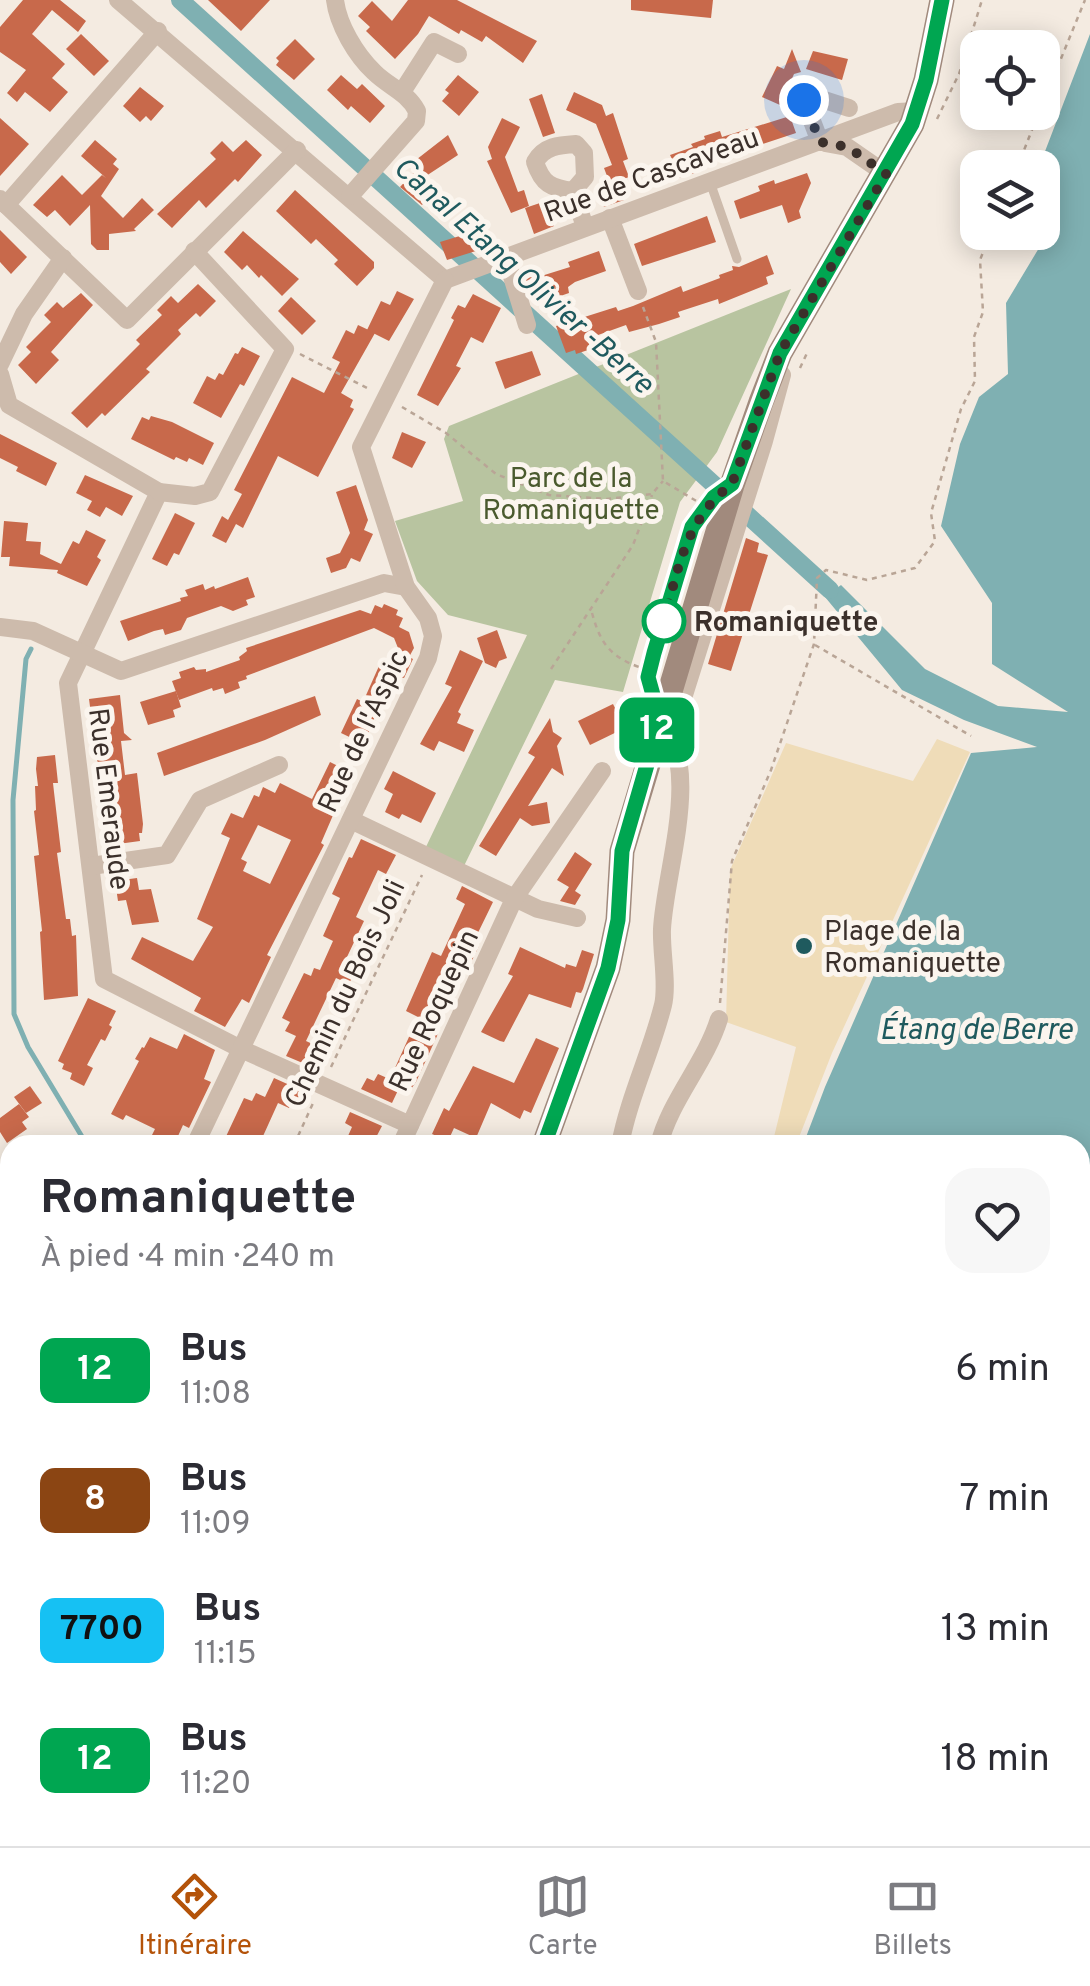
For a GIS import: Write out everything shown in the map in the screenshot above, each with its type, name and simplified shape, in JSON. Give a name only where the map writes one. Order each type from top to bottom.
[{"type":"main road","points":[[548,1135],[608,968],[618,920],[622,851],[666,726],[732,484],[780,353],[886,174],[916,111],[942,0]]},
{"type":"street","points":[[118,0],[445,280]]},
{"type":"street","points":[[335,0],[344,30],[374,72],[402,92],[417,111],[416,122],[350,196]]},
{"type":"street","points":[[158,31],[3,202],[127,320],[297,150]]},
{"type":"street","points":[[402,92],[434,42],[458,54]]},
{"type":"street","points":[[849,108],[809,95],[804,100],[820,142],[848,147],[886,174]]},
{"type":"street","name":"Rue de Cascaveau","points":[[445,280],[898,112],[916,111]]},
{"type":"street","points":[[573,190],[585,227]]},
{"type":"street","points":[[610,218],[638,291]]},
{"type":"street","points":[[0,374],[8,405],[159,492],[195,496],[210,492],[285,349],[194,251]]},
{"type":"street","points":[[506,257],[528,326]]},
{"type":"street","points":[[0,364],[24,314],[63,258]]},
{"type":"street","name":"Rue de l'Aspic","points":[[200,1135],[428,658],[432,636],[428,618],[406,587],[361,447],[445,280]]},
{"type":"street","points":[[622,1135],[664,1000],[662,928],[677,825],[680,762],[666,726],[769,424],[782,376],[780,353]]},
{"type":"street","name":"Rue Emeraude","points":[[159,492],[68,683],[104,980],[241,1049]]},
{"type":"street","points":[[0,626],[34,631],[121,671],[384,583],[406,587]]},
{"type":"street","points":[[91,866],[167,856],[200,800],[279,764]]},
{"type":"street","name":"Rue Roquepin","points":[[406,1135],[514,899],[602,771]]},
{"type":"street","points":[[351,820],[514,899],[577,918]]},
{"type":"street","points":[[661,1135],[712,1043],[719,1020]]},
{"type":"street","points":[[241,1049],[410,1125]]},
{"type":"lane","points":[[710,181],[737,259]]},
{"type":"lane","points":[[666,726],[648,677],[692,527],[732,484]]},
{"type":"path","points":[[1060,61],[1085,0]]},
{"type":"path","points":[[719,1020],[732,861],[771,770],[814,644],[816,578],[826,570],[867,580],[914,568],[936,541],[931,514],[962,410],[976,381],[972,360],[974,337],[983,312],[980,260],[984,250]]},
{"type":"path","points":[[551,668],[633,545],[652,494],[663,481],[656,342],[638,291]]},
{"type":"path","points":[[285,349],[377,393]]},
{"type":"path","points":[[392,401],[446,433],[496,474],[549,496],[607,498],[652,494]]},
{"type":"path","points":[[663,481],[707,507]]},
{"type":"path","points":[[591,609],[597,634],[608,652],[650,670]]},
{"type":"path","points":[[814,644],[971,736]]},
{"type":"path","name":"Chemin du Bois Joli","points":[[299,1135],[430,858]]},
{"type":"green space","name":"Parc de la Romaniquette","points":[[791,289],[717,452],[680,502],[623,692],[555,680],[463,868],[425,849],[527,635],[448,615],[417,581],[395,521],[463,501],[444,439],[449,426]]},
{"type":"sand","name":"Plage de la Romaniquette","points":[[937,739],[970,752],[832,1053],[800,1135],[774,1135],[796,1047],[726,1022],[730,870],[786,743],[913,781]]},
{"type":"water","name":"Étang de Berre","points":[[1090,34],[1090,1135],[807,1135],[971,753],[1037,747],[964,720],[902,690],[825,597],[841,585],[925,669],[998,706],[1068,712],[992,664],[992,603],[941,526],[960,444],[979,397],[1008,374],[1006,303],[1038,250],[1060,250],[1060,150],[1046,150],[1053,130],[1060,130],[1060,112]]},
{"type":"building","points":[[23,0],[60,0],[86,21],[78,32],[52,10],[32,34],[65,64],[52,78],[68,92],[50,112],[25,92],[17,102],[7,93],[26,70],[0,52],[0,27]]},
{"type":"building","points":[[208,0],[270,0],[241,31]]},
{"type":"building","points":[[408,0],[457,0],[537,41],[523,63],[486,36],[482,42],[461,30],[459,34],[429,16],[395,59],[366,31],[370,27],[358,16],[372,1],[392,21]]},
{"type":"building","points":[[631,0],[713,0],[711,18],[631,10]]},
{"type":"building","points":[[81,34],[109,61],[94,76],[66,49]]},
{"type":"building","points":[[295,39],[315,59],[294,80],[276,65],[276,58]]},
{"type":"building","points":[[792,49],[801,72],[794,74],[780,105],[762,97],[777,66],[784,69]]},
{"type":"building","points":[[813,51],[848,59],[842,80],[806,69]]},
{"type":"building","points":[[341,75],[357,89],[362,84],[385,106],[370,123],[351,106],[348,110],[327,90]]},
{"type":"building","points":[[458,75],[479,92],[459,116],[442,101],[449,93],[445,90]]},
{"type":"building","points":[[140,87],[164,106],[151,121],[146,116],[140,122],[123,106]]},
{"type":"building","points":[[574,92],[602,105],[606,116],[613,113],[628,159],[623,161],[629,177],[618,181],[624,200],[604,207],[602,187],[610,184],[604,168],[612,165],[596,124],[566,110]]},
{"type":"building","points":[[542,94],[555,133],[543,137],[529,99]]},
{"type":"building","points":[[790,116],[796,133],[729,155],[727,149],[697,160],[701,171],[662,183],[655,165],[693,147],[691,144],[705,139],[704,136],[720,131],[722,137]]},
{"type":"building","points":[[0,118],[29,144],[0,176]]},
{"type":"building","points":[[502,118],[520,127],[505,157],[518,192],[524,190],[529,206],[511,213],[487,161],[492,159],[488,147]]},
{"type":"building","points":[[448,135],[458,155],[426,176],[438,187],[422,205],[400,187],[418,168],[412,163]]},
{"type":"building","points":[[95,140],[117,159],[113,164],[119,169],[101,196],[123,218],[142,198],[154,210],[136,231],[109,234],[109,250],[97,250],[91,244],[90,205],[70,226],[55,210],[47,217],[33,205],[62,175],[82,195],[102,175],[106,178],[81,156]]},
{"type":"building","points":[[246,140],[262,155],[238,182],[235,179],[206,208],[199,200],[172,228],[157,214],[216,159],[210,153],[222,141],[233,152]]},
{"type":"building","points":[[807,173],[811,183],[799,211],[801,218],[788,223],[782,205],[740,219],[734,201],[760,191],[758,186]]},
{"type":"building","points":[[295,190],[374,262],[374,268],[357,286],[316,239],[311,244],[276,211]]},
{"type":"building","points":[[540,203],[554,226],[534,234],[525,208]]},
{"type":"building","points":[[707,216],[716,242],[642,266],[634,244]]},
{"type":"building","points":[[486,228],[492,246],[447,260],[440,242]]},
{"type":"building","points":[[0,230],[27,257],[11,274],[0,262]]},
{"type":"building","points":[[243,231],[299,279],[282,296],[261,275],[259,278],[247,265],[242,270],[224,252]]},
{"type":"building","points":[[599,251],[606,271],[575,282],[568,287],[569,293],[546,301],[544,292],[531,296],[525,277],[570,267],[568,262]]},
{"type":"building","points":[[767,255],[774,274],[766,277],[768,284],[719,304],[718,299],[678,312],[680,317],[659,324],[629,332],[626,325],[587,339],[591,349],[566,353],[556,326],[616,307],[618,311],[681,286],[683,292],[720,278],[719,275],[733,270],[732,266],[739,267]]},
{"type":"building","points":[[198,284],[216,301],[200,317],[196,313],[178,330],[181,334],[146,369],[150,372],[87,428],[71,413],[140,344],[136,340],[162,315],[157,310],[171,296],[178,303]]},
{"type":"building","points":[[397,291],[414,299],[389,341],[367,330],[381,301],[390,305]]},
{"type":"building","points":[[81,293],[93,305],[51,352],[59,360],[36,384],[18,365],[31,352],[26,347],[51,322],[44,315],[57,302],[63,308]]},
{"type":"building","points":[[473,294],[501,308],[483,343],[471,337],[456,366],[461,368],[438,406],[417,395],[458,305],[465,308]]},
{"type":"building","points":[[291,297],[316,321],[302,335],[278,311]]},
{"type":"building","points":[[358,325],[375,333],[341,393],[353,400],[350,407],[354,409],[318,477],[278,456],[243,528],[236,524],[226,543],[212,536],[222,516],[228,520],[242,494],[234,490],[292,377],[324,393],[340,362],[332,358],[346,330],[354,334]]},
{"type":"building","points":[[242,347],[260,356],[221,418],[193,403],[207,376],[215,380],[219,373],[223,375]]},
{"type":"building","points":[[532,351],[541,375],[505,389],[495,362]]},
{"type":"building","points":[[151,416],[214,443],[203,465],[189,458],[187,462],[176,457],[174,460],[131,439],[142,417],[149,420]]},
{"type":"building","points":[[402,432],[426,442],[412,468],[392,458]]},
{"type":"building","points":[[0,434],[57,463],[46,486],[0,458]]},
{"type":"building","points":[[85,475],[133,496],[122,516],[106,507],[100,517],[87,510],[92,501],[76,493]]},
{"type":"building","points":[[356,485],[368,520],[364,530],[373,534],[360,562],[351,558],[346,568],[331,573],[326,558],[340,553],[350,533],[336,492]]},
{"type":"building","points":[[175,513],[195,523],[179,555],[174,553],[167,566],[152,559]]},
{"type":"building","points":[[4,521],[28,523],[26,541],[41,542],[40,554],[61,564],[73,541],[79,544],[86,530],[106,540],[97,557],[101,560],[87,586],[57,573],[58,570],[9,566],[10,557],[1,557]]},
{"type":"building","points":[[746,538],[759,543],[757,552],[768,555],[731,671],[708,664]]},
{"type":"building","points":[[248,577],[255,597],[246,600],[248,605],[233,611],[221,606],[187,618],[181,630],[165,635],[163,629],[128,641],[120,621],[181,601],[180,598],[188,596],[185,590],[203,584],[205,590],[214,586],[215,589]]},
{"type":"building","points":[[384,604],[398,610],[396,615],[403,618],[399,627],[409,632],[414,648],[409,657],[413,659],[404,678],[398,676],[386,703],[381,701],[364,744],[341,733],[357,699],[363,702],[379,666],[390,672],[400,653],[394,638],[374,628],[246,676],[238,682],[240,688],[225,694],[223,688],[212,688],[179,700],[172,681],[181,678],[179,672],[194,667],[206,672],[240,660],[246,648],[360,610],[371,614],[375,605],[382,608]]},
{"type":"building","points":[[497,630],[507,658],[499,661],[496,668],[485,663],[477,638]]},
{"type":"building","points":[[460,650],[483,661],[458,712],[461,714],[457,723],[474,730],[464,752],[439,741],[434,751],[420,744],[452,687],[445,684]]},
{"type":"building","points":[[176,691],[181,707],[173,710],[175,717],[148,725],[140,702]]},
{"type":"building","points":[[120,695],[124,733],[132,740],[121,741],[125,775],[137,773],[143,824],[140,841],[118,844],[110,776],[101,776],[89,699]]},
{"type":"building","points":[[315,696],[321,715],[265,740],[164,776],[157,753]]},
{"type":"building","points":[[613,704],[625,728],[590,745],[578,721]]},
{"type":"building","points":[[550,718],[553,732],[562,738],[557,746],[564,776],[552,768],[528,806],[547,802],[550,823],[532,826],[520,818],[496,856],[479,846],[535,757],[528,753]]},
{"type":"building","points":[[55,755],[58,783],[53,783],[61,852],[57,853],[66,919],[70,919],[72,936],[76,935],[78,996],[44,1000],[34,856],[39,855],[35,786],[37,757]]},
{"type":"building","points":[[330,762],[350,772],[330,811],[334,813],[321,843],[324,845],[267,955],[271,957],[249,1003],[242,999],[225,1027],[194,1011],[201,998],[131,959],[142,937],[193,961],[213,927],[197,919],[230,838],[221,834],[231,813],[243,818],[254,795],[259,797],[263,787],[275,793],[280,783],[312,799]],"holes":[[[258,825],[291,840],[270,884],[243,871],[247,862],[241,859]]]},
{"type":"building","points":[[393,771],[436,793],[421,823],[402,814],[399,819],[385,812],[393,794],[384,789]]},
{"type":"building","points":[[361,839],[396,855],[386,874],[378,870],[356,917],[364,921],[347,957],[359,962],[349,984],[336,978],[306,1041],[319,1047],[315,1056],[322,1059],[317,1069],[286,1056],[296,1036],[285,1031],[290,1022],[282,1018],[304,973],[311,976],[314,968],[320,970],[333,941],[323,936],[340,898],[332,894]]},
{"type":"building","points":[[575,852],[592,864],[575,891],[581,895],[575,905],[560,901],[569,887],[557,880]]},
{"type":"building","points":[[137,878],[139,890],[151,889],[159,922],[132,925],[126,900],[118,901],[115,881]]},
{"type":"building","points":[[462,886],[493,902],[473,943],[479,946],[472,960],[466,957],[463,966],[454,962],[444,985],[453,990],[436,1025],[437,1036],[416,1082],[411,1089],[401,1084],[392,1103],[361,1089],[367,1078],[374,1081],[378,1074],[394,1081],[390,1079],[418,1017],[406,1011],[432,952],[441,956],[465,904],[456,899]]},
{"type":"building","points":[[520,947],[565,968],[566,964],[576,967],[582,950],[594,954],[583,989],[576,992],[571,1008],[529,994],[504,1042],[481,1032],[513,976],[508,974]]},
{"type":"building","points":[[88,998],[116,1011],[105,1041],[101,1039],[87,1065],[93,1068],[84,1086],[70,1079],[72,1073],[62,1069],[64,1064],[58,1061]]},
{"type":"building","points":[[184,1034],[215,1050],[204,1079],[211,1082],[189,1128],[183,1125],[178,1135],[152,1135],[155,1129],[126,1115],[123,1120],[111,1114],[139,1061],[135,1059],[150,1037],[177,1049]]},
{"type":"building","points":[[536,1038],[559,1048],[531,1113],[524,1110],[520,1119],[491,1103],[477,1135],[454,1128],[451,1135],[432,1134],[444,1108],[449,1111],[473,1066],[514,1083]]},
{"type":"building","points":[[274,1078],[305,1092],[300,1103],[293,1100],[289,1108],[278,1103],[264,1135],[227,1135],[244,1098],[252,1101],[256,1093],[265,1097]]},
{"type":"building","points":[[30,1086],[42,1103],[26,1113],[14,1097]]},
{"type":"building","points":[[19,1104],[29,1117],[22,1122],[27,1129],[18,1135],[2,1135],[0,1118]]},
{"type":"building","points":[[350,1112],[382,1126],[377,1135],[348,1135],[352,1127],[345,1123]]},
{"type":"waterway","name":"Canal Etang Olivier -Berre","points":[[180,0],[830,590]]},
{"type":"waterway","points":[[31,649],[26,659],[13,800],[14,1014],[28,1047],[81,1135]]},
{"type":"bus line","name":"12","points":[[547,1135],[608,968],[618,920],[622,851],[660,720],[648,677],[692,527],[714,497],[732,484],[780,353],[912,124],[926,80],[942,0]]},
{"type":"place","name":"Romaniquette","points":[[664,621]]},
{"type":"place","name":"Plage de la Romaniquette","points":[[804,946]]},
{"type":"route","points":[[664,621],[692,527],[714,497],[732,484],[780,353],[886,174],[848,147],[820,142],[804,100]]}]
